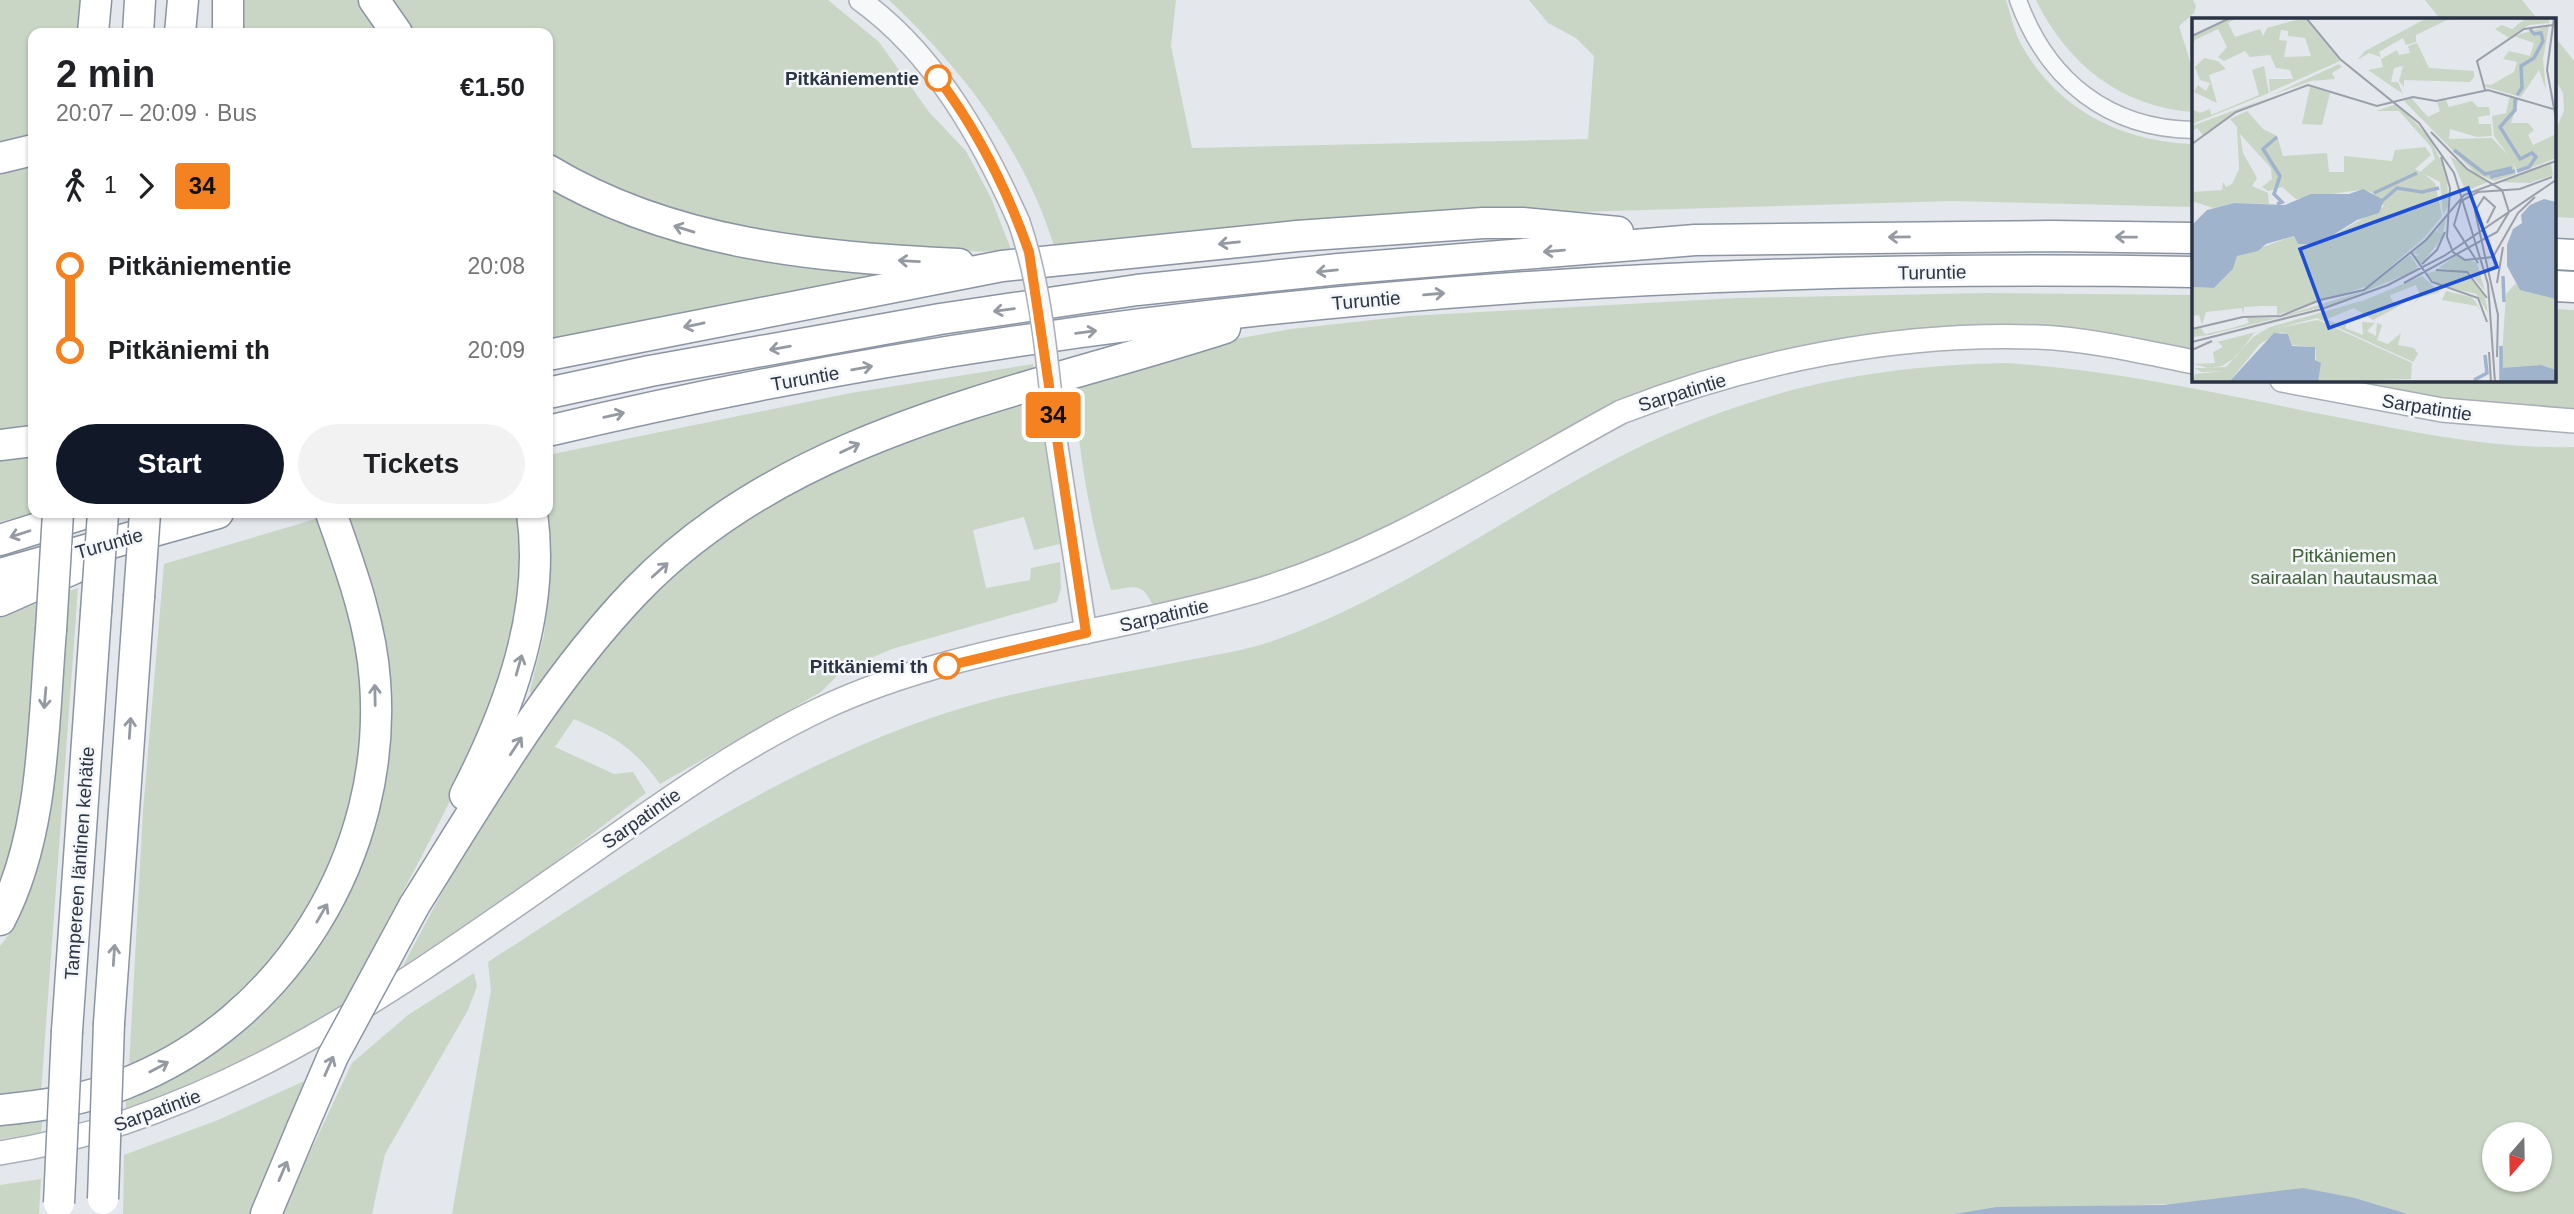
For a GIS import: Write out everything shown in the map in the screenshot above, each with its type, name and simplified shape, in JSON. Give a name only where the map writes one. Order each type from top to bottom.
[{"type":"highway","points":[[93,28],[96,0]]},
{"type":"highway","points":[[138,28],[140,0]]},
{"type":"highway","points":[[180,28],[183,0]]},
{"type":"highway","points":[[228,0],[228,28]]},
{"type":"highway","points":[[374,0],[394,28]]},
{"type":"highway","points":[[0,158],[28,151]]},
{"type":"highway","points":[[553,173],[615,205],[704,235],[850,257],[1002,265]]},
{"type":"highway","points":[[553,354],[1002,265],[1297,236],[1483,223],[1522,223],[1695,240]]},
{"type":"highway","name":"Turuntie","points":[[553,392],[650,371],[940,319],[1137,290],[1352,268],[1695,240],[2052,236],[2192,238]]},
{"type":"highway","points":[[2556,254],[2574,255]]},
{"type":"highway","name":"Turuntie","points":[[553,429],[660,404],[912,359],[1068,334],[1294,305],[1560,284],[1843,273],[2050,270],[2192,272]]},
{"type":"highway","points":[[2556,286],[2574,287]]},
{"type":"highway","points":[[266,1214],[339,1045],[414,906],[480,799],[575,663],[638,589],[722,519],[762,492],[862,442],[987,399],[1294,305]]},
{"type":"highway","points":[[0,445],[28,442]]},
{"type":"highway","points":[[0,920],[21,867],[40,759],[58,518]]},
{"type":"highway","name":"Turuntie","points":[[0,540],[70,518]]},
{"type":"highway","name":"Tampereen läntinen kehätie","points":[[59,1208],[67,1031],[103,518]]},
{"type":"highway","points":[[104,1206],[109,1023],[145,518]]},
{"type":"highway","name":"Turuntie","points":[[0,574],[197,518]]},
{"type":"highway","points":[[414,906],[431,861],[475,775],[511,692],[524,645],[531,591],[534,552],[532,518]]},
{"type":"highway","points":[[0,601],[181,522]]},
{"type":"highway","points":[[0,1110],[32,1107],[123,1085],[180,1056],[228,1023],[266,987],[294,957],[337,888],[352,853],[371,782],[376,721],[371,645],[336,526]]},
{"type":"main road","name":"Sarpatintie","points":[[0,1153],[83,1136],[142,1119],[236,1078],[327,1028],[411,977],[700,777],[762,739],[825,707],[891,682],[973,658],[1240,596],[1335,563],[1380,545],[1437,516],[1621,412],[1706,383],[1809,357],[1906,341],[2039,337],[2192,362]]},
{"type":"main road","name":"Sarpatintie","points":[[2293,382],[2455,411],[2574,421]]},
{"type":"street","points":[[860,0],[899,34],[959,106],[983,146],[1019,222],[1029,252],[1041,318],[1055,433],[1086,633]]},
{"type":"street","points":[[2018,0],[2029,31],[2046,57],[2070,85],[2105,108],[2138,122],[2174,130],[2192,130]]},
{"type":"green space","points":[[0,0],[86,0],[83,28],[28,28],[28,145],[0,151]]},
{"type":"green space","points":[[241,0],[359,0],[378,28],[241,28]]},
{"type":"green space","points":[[387,0],[828,0],[879,42],[929,112],[966,151],[991,198],[1012,252],[902,250],[711,227],[553,162],[553,28],[407,28]]},
{"type":"green space","points":[[889,0],[1176,0],[1171,46],[1192,148],[1588,139],[1594,56],[1576,38],[1548,23],[1529,0],[2006,0],[2022,46],[2037,69],[2073,105],[2117,129],[2167,142],[2192,144],[2192,207],[1952,201],[1469,215],[1337,223],[1278,223],[1055,249],[1027,178],[1009,145],[966,83]]},
{"type":"green space","points":[[2036,0],[2193,0],[2196,6],[2194,13],[2179,26],[2192,68],[2192,112],[2143,102],[2120,92],[2081,63],[2049,23]]},
{"type":"green space","points":[[2425,0],[2522,0],[2535,16],[2532,18],[2439,18]]},
{"type":"green space","points":[[2556,38],[2574,61],[2574,218],[2556,217],[2556,129],[2564,111],[2563,93],[2556,81]]},
{"type":"green space","points":[[28,164],[28,436],[0,439],[0,172]]},
{"type":"green space","points":[[553,189],[592,211],[639,230],[735,255],[834,267],[935,273],[553,345]]},
{"type":"green space","points":[[1987,293],[2192,295],[2192,354],[2039,329],[1650,391],[1559,433],[1383,531],[1320,559],[1220,592],[1153,606],[1141,589],[1132,587],[1111,590],[1086,488],[1073,384],[1213,343],[1291,329],[1409,316],[1737,298]]},
{"type":"green space","points":[[2556,309],[2574,310],[2574,412],[2518,410],[2335,382],[2556,382]]},
{"type":"green space","name":"Pitkäniemen sairaalan hautausmaa","points":[[2005,363],[2091,372],[2176,385],[2431,435],[2517,446],[2574,447],[2574,1214],[2408,1214],[2355,1198],[2046,1208],[1996,1207],[1954,1214],[452,1214],[491,990],[488,962],[731,810],[859,746],[926,720],[1018,693],[1245,649],[1278,639],[1369,599],[1413,576],[1585,475],[1675,430],[1766,397],[1812,385],[1905,369]]},
{"type":"green space","points":[[1033,364],[1035,378],[758,487],[532,699],[530,690],[544,635],[550,574],[546,518],[553,518],[553,454],[851,393]]},
{"type":"green space","points":[[1040,395],[1060,544],[1034,550],[1024,517],[973,530],[986,588],[1030,580],[1031,568],[1060,562],[1061,588],[1057,602],[892,649],[843,670],[821,692],[660,784],[622,744],[574,719],[555,747],[614,774],[633,772],[646,793],[504,901],[403,966],[478,830],[520,763],[565,698],[614,638],[668,582],[728,532],[823,475],[914,437]]},
{"type":"green space","points":[[28,456],[28,514],[0,522],[0,459]]},
{"type":"green space","points":[[319,518],[346,595],[365,687],[359,787],[328,884],[261,977],[218,1016],[177,1045],[129,1067],[143,811],[164,564]]},
{"type":"green space","points":[[344,518],[518,518],[521,567],[515,620],[503,672],[486,722],[464,772],[349,999],[329,1016],[235,1064],[126,1111],[126,1089],[259,1008],[374,810]]},
{"type":"green space","points":[[78,588],[41,1093],[0,1096],[0,946],[10,933],[31,873],[65,592]]},
{"type":"green space","points":[[40,602],[21,809],[0,888],[0,618]]},
{"type":"green space","points":[[474,973],[477,986],[468,1010],[385,1154],[372,1214],[281,1214],[352,1063],[408,1015]]},
{"type":"green space","points":[[311,1078],[254,1214],[123,1214],[124,1155],[218,1120]]},
{"type":"green space","points":[[43,1114],[41,1133],[0,1139],[0,1120]]},
{"type":"green space","points":[[41,1179],[39,1214],[0,1214],[0,1185]]},
{"type":"water","points":[[2303,1188],[2355,1198],[2408,1214],[1954,1214],[1996,1207],[2163,1205]]},
{"type":"bus line","name":"34","points":[[938,78],[983,146],[1019,222],[1029,252],[1041,318],[1055,433],[1086,633],[947,666]]},
{"type":"place","name":"Pitkäniementie","points":[[938,78]]},
{"type":"place","name":"Pitkäniemi th","points":[[947,666]]}]
